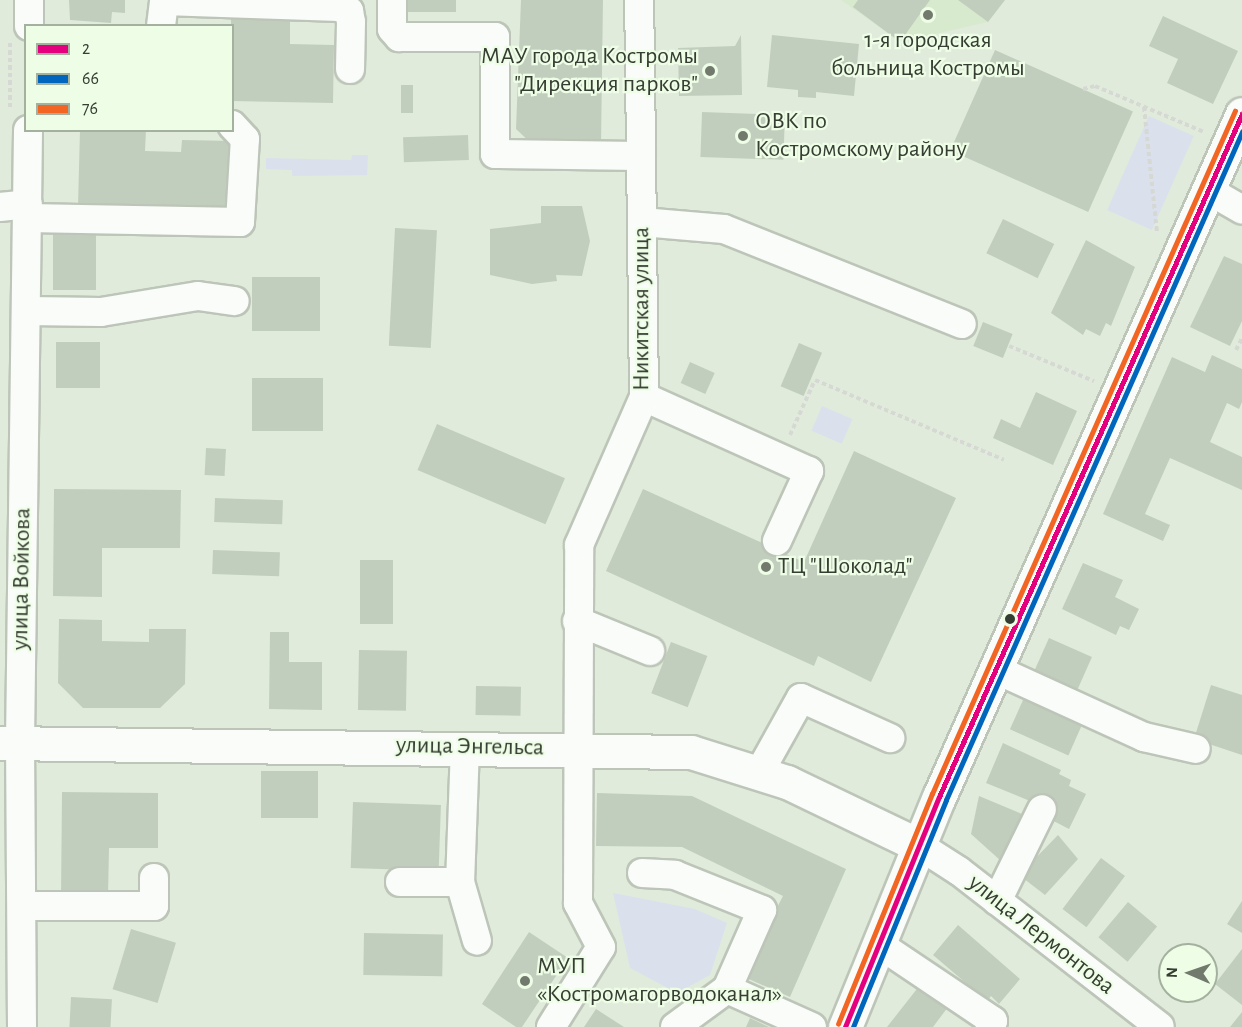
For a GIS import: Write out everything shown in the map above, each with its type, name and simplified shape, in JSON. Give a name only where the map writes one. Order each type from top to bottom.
[{"type":"main road","points":[[845,1027],[920,846],[1242,114]]},
{"type":"main road","name":"улица Энгельса","points":[[10,743],[578,748],[691,752],[759,773],[887,826],[920,846]]},
{"type":"street","points":[[19,31],[29,0]]},
{"type":"street","points":[[392,0],[392,29],[399,37],[495,37],[495,154],[641,156]]},
{"type":"street","name":"Никитская улица","points":[[551,1027],[601,947],[578,903],[579,545],[644,397],[639,0]]},
{"type":"street","points":[[163,9],[339,7],[349,11],[351,22],[350,69]]},
{"type":"street","name":"улица Войкова","points":[[19,125],[28,211],[27,311],[10,743],[23,906],[22,1027]]},
{"type":"street","points":[[0,207],[28,211],[240,222],[245,139],[234,127]]},
{"type":"street","points":[[1208,190],[1242,210]]},
{"type":"street","points":[[642,222],[724,229],[962,324]]},
{"type":"street","points":[[27,311],[101,312],[198,296],[235,302]]},
{"type":"street","points":[[644,397],[809,471],[777,541]]},
{"type":"street","points":[[577,621],[650,651]]},
{"type":"street","points":[[997,670],[1144,737],[1196,750]]},
{"type":"street","points":[[759,773],[801,698],[890,738]]},
{"type":"street","points":[[465,747],[460,882],[477,941]]},
{"type":"street","points":[[997,901],[1042,809]]},
{"type":"street","name":"улица Лермонтова","points":[[920,846],[997,901],[1160,1027]]},
{"type":"street","points":[[642,873],[675,875],[762,910],[727,989],[675,1027]]},
{"type":"street","points":[[23,906],[154,906],[154,878]]},
{"type":"street","points":[[400,882],[460,882]]},
{"type":"street","points":[[880,945],[995,1025]]},
{"type":"street","points":[[727,989],[812,1027]]},
{"type":"path","points":[[19,31],[19,125]]},
{"type":"path","points":[[1083,89],[1095,86],[1207,133]]},
{"type":"path","points":[[1144,107],[1158,243]]},
{"type":"path","points":[[1236,350],[1242,338]]},
{"type":"path","points":[[1009,346],[1098,382]]},
{"type":"path","points":[[780,458],[814,380],[1004,460]]},
{"type":"shaded area","name":"1-я городская больница Костромы","points":[[841,0],[1005,0],[988,22],[900,42]]},
{"type":"shaded area","points":[[1149,116],[1194,136],[1152,230],[1107,210]]},
{"type":"shaded area","points":[[352,155],[368,155],[367,175],[292,176],[292,170],[266,169],[266,158],[351,160]]},
{"type":"shaded area","points":[[822,406],[852,419],[842,444],[811,431]]},
{"type":"shaded area","points":[[613,893],[695,909],[727,923],[710,975],[677,993],[630,968]]},
{"type":"building","points":[[69,0],[125,0],[125,13],[112,12],[111,23],[70,20]]},
{"type":"building","points":[[407,0],[456,0],[456,12],[407,12]]},
{"type":"building","points":[[521,0],[603,0],[601,144],[533,145],[516,129]]},
{"type":"building","points":[[858,0],[930,0],[900,42],[853,7]]},
{"type":"building","points":[[958,0],[1005,0],[988,22]]},
{"type":"building","points":[[1163,16],[1238,51],[1213,104],[1167,83],[1178,59],[1149,46]]},
{"type":"building","points":[[231,19],[290,21],[290,44],[334,45],[333,103],[234,101],[234,24],[231,24]]},
{"type":"building","name":"МАУ города Костромы \"Дирекция парков\"","points":[[741,35],[742,95],[679,96],[678,48],[735,46]]},
{"type":"building","points":[[772,35],[859,44],[854,96],[816,92],[816,98],[798,97],[798,90],[767,87]]},
{"type":"building","points":[[995,50],[1133,111],[1088,212],[950,150]]},
{"type":"building","points":[[401,85],[413,85],[413,113],[401,113]]},
{"type":"building","name":"ОВК по Костромскому району","points":[[702,112],[785,115],[783,160],[700,157]]},
{"type":"building","points":[[80,132],[146,132],[145,151],[181,152],[182,140],[235,141],[233,210],[78,206]]},
{"type":"building","points":[[468,135],[469,160],[404,162],[403,137]]},
{"type":"building","points":[[541,206],[582,206],[590,241],[582,276],[556,275],[557,281],[532,284],[490,275],[490,229],[541,223]]},
{"type":"building","points":[[1003,219],[1054,244],[1038,278],[986,253]]},
{"type":"building","points":[[53,227],[96,227],[96,290],[53,290]]},
{"type":"building","points":[[395,228],[437,230],[431,348],[389,346]]},
{"type":"building","points":[[1086,240],[1135,267],[1111,326],[1106,323],[1100,336],[1086,329],[1083,335],[1051,313]]},
{"type":"building","points":[[1224,256],[1242,264],[1242,321],[1230,346],[1190,327]]},
{"type":"building","points":[[252,277],[320,277],[320,331],[252,331]]},
{"type":"building","points":[[983,322],[1013,334],[1003,358],[973,346]]},
{"type":"building","points":[[56,342],[100,342],[100,388],[56,388]]},
{"type":"building","points":[[799,343],[822,353],[804,396],[781,386]]},
{"type":"building","points":[[1212,355],[1242,369],[1242,402],[1239,409],[1227,403],[1210,442],[1242,457],[1242,490],[1170,458],[1145,514],[1170,525],[1163,541],[1103,514],[1172,357],[1205,372]]},
{"type":"building","points":[[690,362],[715,373],[705,394],[681,383]]},
{"type":"building","points":[[252,378],[323,378],[323,431],[252,431]]},
{"type":"building","points":[[1036,392],[1077,411],[1053,465],[993,438],[1001,419],[1020,428]]},
{"type":"building","points":[[437,424],[565,478],[545,524],[417,470]]},
{"type":"building","points":[[206,448],[226,449],[225,476],[205,475]]},
{"type":"building","name":"ТЦ \"Шоколад\"","points":[[854,451],[956,498],[871,682],[818,656],[814,666],[606,571],[643,489],[804,562]]},
{"type":"building","points":[[54,489],[181,490],[180,548],[102,548],[102,597],[53,596]]},
{"type":"building","points":[[215,498],[283,500],[282,524],[214,522]]},
{"type":"building","points":[[213,550],[280,552],[279,576],[212,574]]},
{"type":"building","points":[[360,560],[393,560],[393,624],[360,624]]},
{"type":"building","points":[[1083,563],[1123,580],[1115,597],[1139,609],[1129,630],[1120,626],[1116,635],[1062,609]]},
{"type":"building","points":[[59,619],[102,620],[102,641],[149,642],[149,629],[186,629],[185,684],[160,708],[83,708],[58,683]]},
{"type":"building","points":[[270,632],[289,632],[289,662],[322,662],[322,710],[269,709]]},
{"type":"building","points":[[1049,638],[1092,657],[1074,698],[1031,679]]},
{"type":"building","points":[[671,642],[707,656],[688,707],[651,693]]},
{"type":"building","points":[[359,650],[407,651],[406,711],[358,710]]},
{"type":"building","points":[[1211,685],[1242,695],[1242,755],[1194,739]]},
{"type":"building","points":[[476,686],[521,687],[520,716],[475,715]]},
{"type":"building","points":[[1027,691],[1085,717],[1068,755],[1010,729]]},
{"type":"building","points":[[1003,743],[1061,770],[1059,774],[1071,780],[1069,786],[1086,794],[1069,829],[1044,816],[1047,808],[986,783]]},
{"type":"building","points":[[261,771],[318,771],[318,818],[261,818]]},
{"type":"building","points":[[62,792],[158,793],[158,848],[109,848],[108,896],[61,896]]},
{"type":"building","points":[[597,793],[692,796],[846,869],[790,997],[742,976],[783,896],[682,847],[596,846]]},
{"type":"building","points":[[979,796],[1022,814],[1001,861],[971,834]]},
{"type":"building","points":[[353,802],[441,805],[439,871],[351,868]]},
{"type":"building","points":[[1058,835],[1078,859],[1045,895],[1019,875]]},
{"type":"building","points":[[1101,858],[1125,876],[1086,927],[1062,909]]},
{"type":"building","points":[[1242,901],[1242,933],[1227,924]]},
{"type":"building","points":[[1128,902],[1157,926],[1128,962],[1098,937]]},
{"type":"building","points":[[958,925],[1020,979],[999,1004],[991,996],[987,1001],[933,955]]},
{"type":"building","points":[[131,929],[176,943],[158,1003],[113,989]]},
{"type":"building","name":"МУП «Костромагорводоканал»","points":[[529,932],[568,958],[522,1027],[516,1027],[482,1004]]},
{"type":"building","points":[[364,933],[443,934],[442,976],[363,975]]},
{"type":"building","points":[[1242,949],[1242,1005],[1218,986],[1218,980]]},
{"type":"building","points":[[920,985],[948,1007],[933,1027],[887,1027]]},
{"type":"building","points":[[71,997],[112,999],[110,1027],[69,1027]]},
{"type":"building","points":[[596,1009],[624,1027],[584,1027]]},
{"type":"building","points":[[1242,1012],[1242,1027],[1230,1027]]},
{"type":"building","points":[[750,1018],[769,1027],[746,1027]]},
{"type":"transit line","name":"76","points":[[838,1024],[932,794],[1235,111]]},
{"type":"transit line","name":"2","points":[[845,1027],[939,797],[1242,114]]},
{"type":"transit line","name":"66","points":[[853,1027],[946,800],[1242,132]]},
{"type":"place","name":"1-я городская больница Костромы","points":[[928,15]]},
{"type":"place","name":"МАУ города Костромы \"Дирекция парков\"","points":[[710,71]]},
{"type":"place","name":"ОВК по Костромскому району","points":[[743,136]]},
{"type":"place","name":"ТЦ \"Шоколад\"","points":[[766,567]]},
{"type":"place","name":"МУП «Костромагорводоканал»","points":[[525,981]]}]
